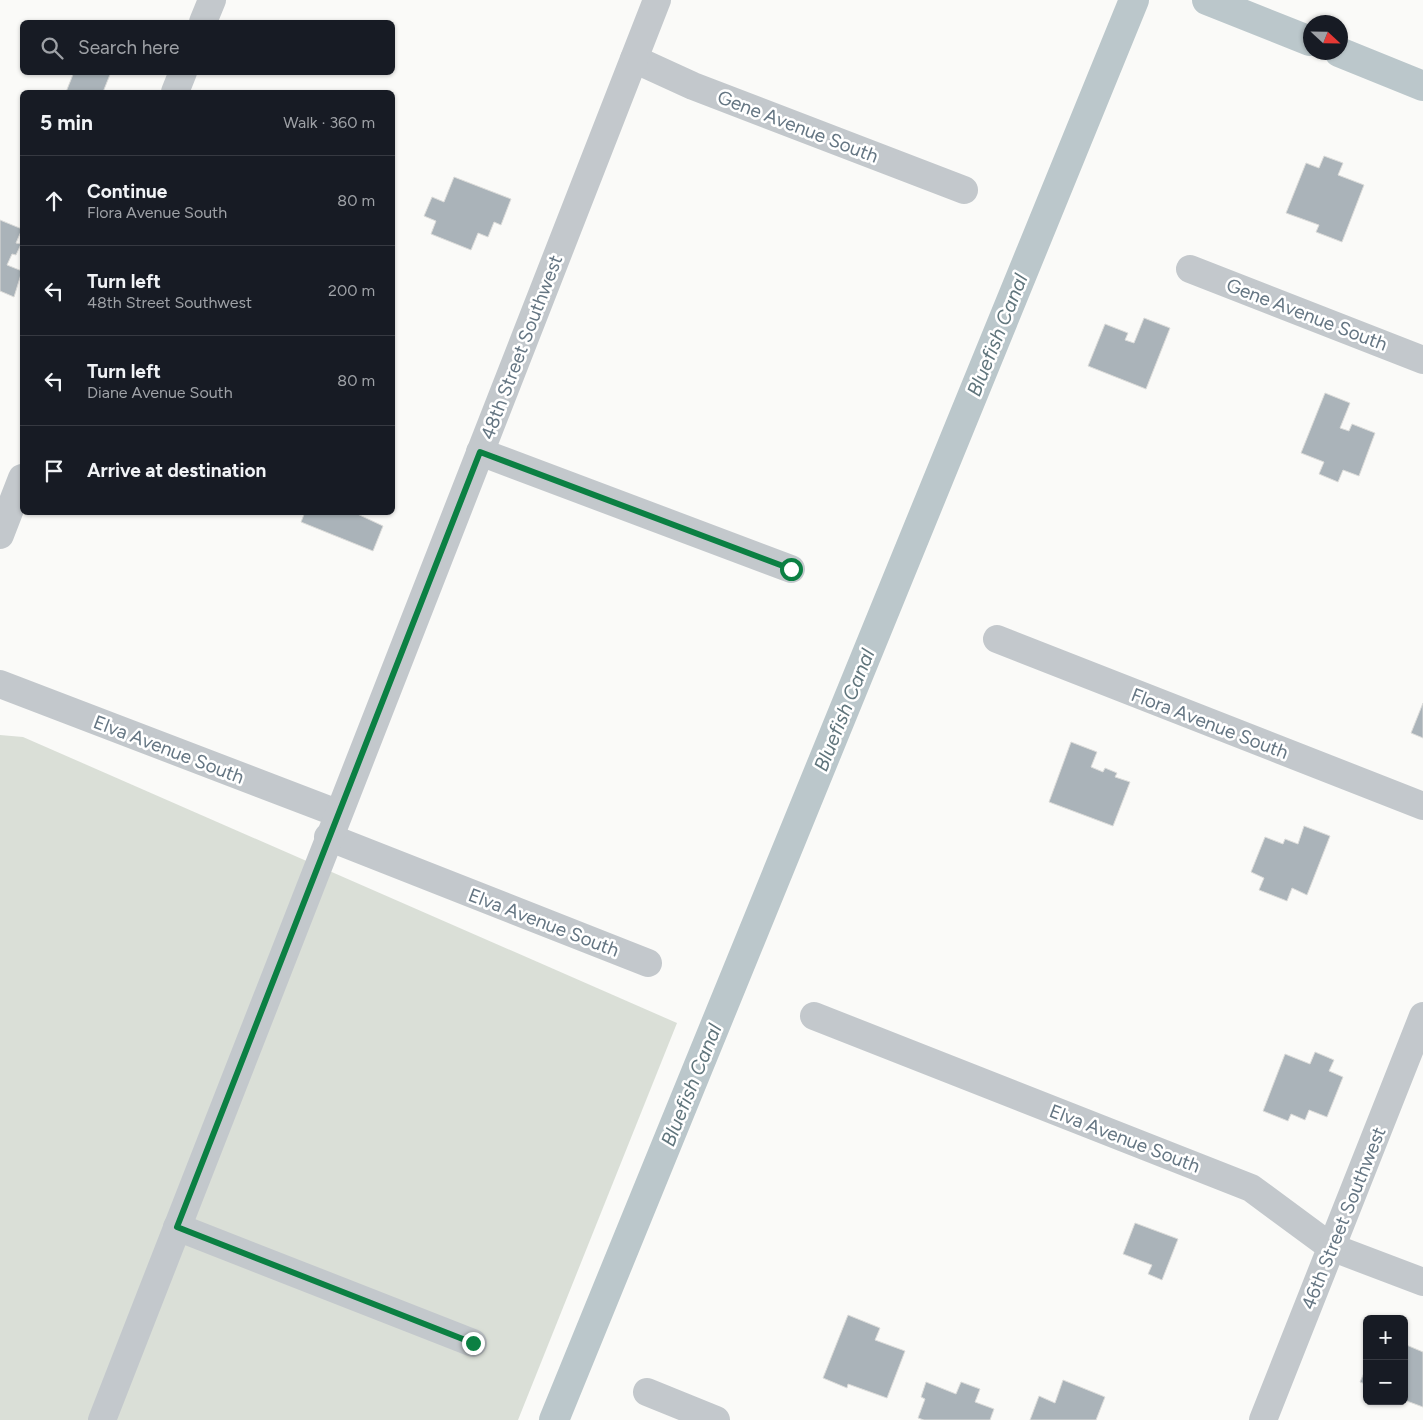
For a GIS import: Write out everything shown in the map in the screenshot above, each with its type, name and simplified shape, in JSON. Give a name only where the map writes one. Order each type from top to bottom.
[{"type":"street","points":[[204,20],[212,0]]},
{"type":"street","name":"48th Street Southwest","points":[[102,1420],[657,0]]},
{"type":"street","name":"Gene Avenue South","points":[[634,59],[693,86],[964,190]]},
{"type":"street","points":[[176,90],[182,75]]},
{"type":"street","name":"Gene Avenue South","points":[[1190,269],[1423,360]]},
{"type":"street","points":[[480,452],[791,569]]},
{"type":"street","points":[[0,535],[20,483]]},
{"type":"street","name":"Flora Avenue South","points":[[997,640],[1423,806]]},
{"type":"street","name":"Elva Avenue South","points":[[0,684],[333,825],[648,963]]},
{"type":"street","name":"Elva Avenue South","points":[[814,1016],[1251,1188],[1331,1247],[1423,1282]]},
{"type":"street","name":"46th Street Southwest","points":[[1263,1420],[1423,1016]]},
{"type":"street","points":[[177,1227],[473,1343]]},
{"type":"street","points":[[647,1392],[716,1420]]},
{"type":"shaded area","points":[[0,735],[23,737],[677,1023],[518,1420],[0,1420]]},
{"type":"building","points":[[73,75],[110,75],[104,90],[67,90]]},
{"type":"building","points":[[1324,156],[1343,163],[1338,175],[1364,185],[1342,242],[1316,232],[1319,225],[1286,213],[1306,163],[1319,168]]},
{"type":"building","points":[[454,177],[511,199],[501,225],[494,222],[488,237],[478,233],[471,250],[431,234],[436,221],[424,216],[432,197],[444,202]]},
{"type":"building","points":[[0,220],[20,228],[16,243],[20,244],[20,246],[16,255],[12,254],[7,265],[20,270],[20,278],[14,297],[0,291]]},
{"type":"building","points":[[1144,318],[1170,328],[1146,389],[1088,366],[1105,324],[1128,333],[1125,340],[1134,343]]},
{"type":"building","points":[[1325,393],[1350,403],[1340,428],[1349,431],[1352,424],[1375,433],[1359,476],[1343,470],[1338,482],[1319,474],[1324,462],[1301,453]]},
{"type":"building","points":[[304,515],[359,515],[383,526],[373,551],[301,522]]},
{"type":"building","points":[[1423,703],[1423,738],[1411,733]]},
{"type":"building","points":[[1071,742],[1097,752],[1091,767],[1103,772],[1105,768],[1117,773],[1115,777],[1130,782],[1113,826],[1049,802]]},
{"type":"building","points":[[1304,826],[1330,836],[1307,895],[1292,888],[1287,901],[1259,890],[1264,878],[1251,872],[1265,837],[1283,844],[1285,839],[1298,844]]},
{"type":"building","points":[[1315,1052],[1334,1060],[1329,1071],[1343,1077],[1327,1117],[1309,1110],[1305,1120],[1291,1114],[1288,1121],[1263,1111],[1285,1054],[1310,1064]]},
{"type":"building","points":[[1135,1223],[1178,1239],[1162,1280],[1148,1274],[1152,1265],[1123,1254]]},
{"type":"building","points":[[848,1315],[880,1328],[875,1340],[905,1351],[887,1398],[848,1384],[847,1388],[823,1378]]},
{"type":"building","points":[[1408,1346],[1423,1352],[1423,1407],[1408,1401]]},
{"type":"building","points":[[1063,1380],[1105,1397],[1096,1420],[1030,1420],[1039,1396],[1055,1403]]},
{"type":"building","points":[[926,1382],[956,1394],[961,1382],[980,1389],[975,1402],[994,1409],[990,1420],[924,1420],[918,1418],[925,1399],[921,1397]]},
{"type":"waterway","name":"Bluefish Canal","points":[[554,1420],[1134,0]]},
{"type":"waterway","points":[[1207,0],[1303,38]]},
{"type":"waterway","points":[[1348,56],[1423,86]]},
{"type":"route","points":[[473,1343],[177,1227],[480,452],[791,569]]}]
